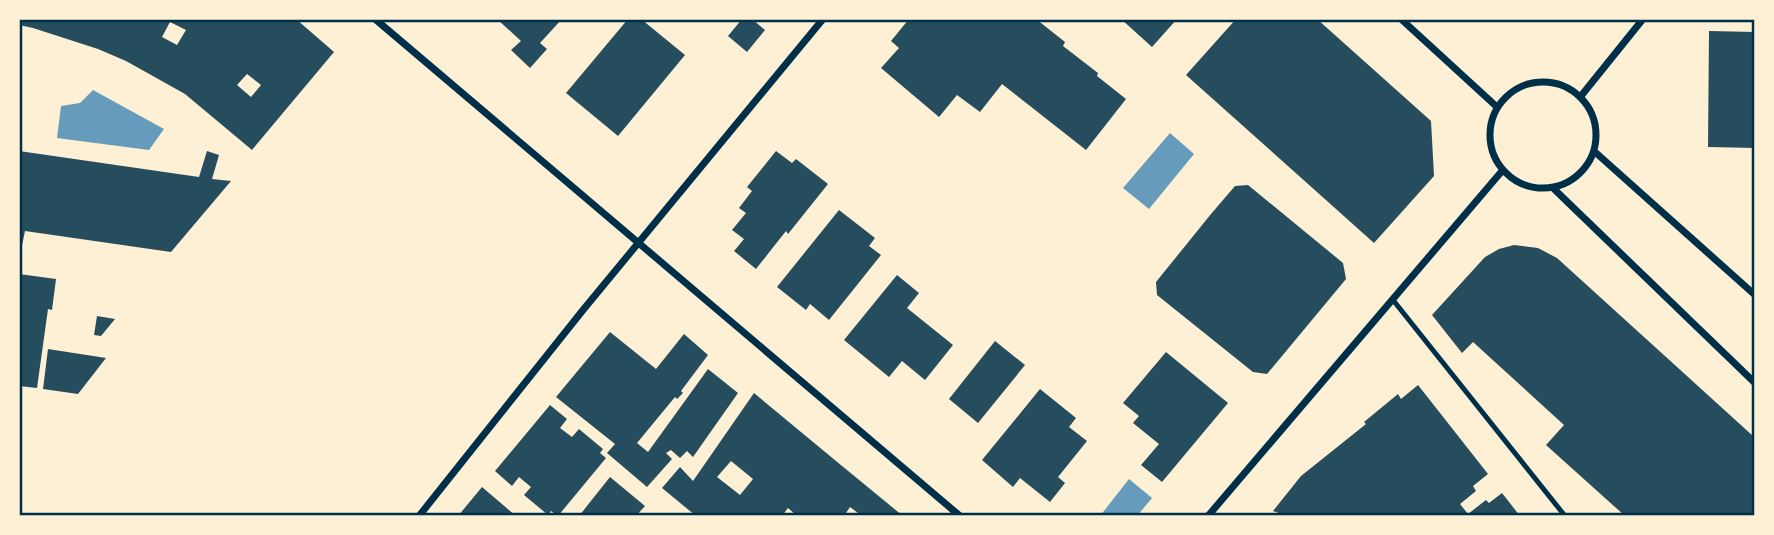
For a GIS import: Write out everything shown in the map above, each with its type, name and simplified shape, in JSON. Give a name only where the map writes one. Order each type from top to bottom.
[{"type":"street","points":[[375,19],[960,516]]},
{"type":"street","points":[[419,516],[638,242],[822,19]]},
{"type":"street","points":[[1401,19],[1497,107]]},
{"type":"street","points":[[1581,96],[1643,19]]},
{"type":"street","points":[[1541,81],[1561,84],[1581,96],[1591,109],[1598,130],[1595,152],[1579,177],[1554,189],[1519,184],[1502,171],[1490,144],[1490,126],[1497,107],[1516,89],[1541,81]]},
{"type":"street","points":[[1595,152],[1755,295]]},
{"type":"street","points":[[1208,516],[1502,171]]},
{"type":"street","points":[[1554,189],[1755,383]]},
{"type":"lane","points":[[1393,300],[1565,516]]},
{"type":"water","points":[[93,90],[164,129],[149,150],[57,138],[61,106],[80,103]]},
{"type":"water","points":[[1170,133],[1194,154],[1149,209],[1123,188]]},
{"type":"water","points":[[1129,479],[1152,498],[1137,516],[1100,516]]},
{"type":"building","points":[[19,19],[296,19],[334,52],[252,150],[185,94],[126,61],[98,49],[19,25]],"holes":[[[170,22],[186,30],[177,45],[162,37]],[[247,74],[261,85],[251,97],[237,85]]]},
{"type":"building","points":[[497,19],[562,19],[540,43],[547,49],[530,68],[511,50],[521,41]]},
{"type":"building","points":[[628,19],[641,19],[685,55],[618,136],[566,93]]},
{"type":"building","points":[[742,19],[752,19],[765,30],[747,52],[728,36]]},
{"type":"building","points":[[909,19],[1036,19],[1065,42],[1063,46],[1126,99],[1086,150],[1002,84],[980,112],[957,95],[939,117],[881,68],[899,48],[891,41]]},
{"type":"building","points":[[1121,19],[1177,19],[1152,47]]},
{"type":"building","points":[[1236,19],[1317,19],[1431,121],[1434,176],[1374,243],[1186,75]]},
{"type":"building","points":[[1709,31],[1755,32],[1755,148],[1708,147]]},
{"type":"building","points":[[19,151],[199,177],[207,151],[219,155],[212,179],[231,181],[171,252],[25,231],[19,260]]},
{"type":"building","points":[[776,151],[792,163],[796,159],[828,184],[756,269],[734,251],[744,239],[732,230],[746,213],[739,208],[752,191],[747,187]]},
{"type":"building","points":[[1248,185],[1343,263],[1346,279],[1267,374],[1253,372],[1157,295],[1156,282],[1211,214],[1235,186]]},
{"type":"building","points":[[839,210],[875,238],[869,246],[881,255],[829,320],[810,304],[806,310],[777,287]]},
{"type":"building","points":[[1514,245],[1538,248],[1557,258],[1753,436],[1755,516],[1625,516],[1546,445],[1564,425],[1473,342],[1462,353],[1432,315],[1485,257]]},
{"type":"building","points":[[19,274],[56,279],[52,310],[48,309],[37,388],[19,386]]},
{"type":"building","points":[[897,275],[919,293],[907,308],[953,345],[925,380],[902,361],[889,377],[844,340]]},
{"type":"building","points":[[97,316],[115,319],[101,336],[94,335]]},
{"type":"building","points":[[610,332],[656,369],[684,334],[708,355],[681,391],[683,393],[677,399],[675,397],[637,443],[648,452],[708,369],[738,393],[693,457],[687,451],[680,458],[671,450],[666,453],[672,459],[647,487],[607,453],[615,444],[556,397]]},
{"type":"building","points":[[995,341],[1025,365],[978,423],[949,399]]},
{"type":"building","points":[[48,349],[106,358],[78,394],[43,389]]},
{"type":"building","points":[[1166,352],[1228,403],[1162,482],[1141,465],[1159,444],[1133,423],[1139,416],[1123,403]]},
{"type":"building","points":[[1418,385],[1488,474],[1473,486],[1476,491],[1460,504],[1468,514],[1486,500],[1489,503],[1502,493],[1520,516],[1287,516],[1273,511],[1301,476],[1366,424],[1364,422],[1398,394],[1401,399]]},
{"type":"building","points":[[1040,389],[1076,418],[1069,427],[1087,441],[1058,477],[1065,483],[1050,502],[1020,478],[1013,487],[982,460]]},
{"type":"building","points":[[754,393],[903,516],[856,516],[858,513],[850,507],[844,516],[797,516],[788,508],[782,516],[696,516],[662,488],[680,467],[693,481]],"holes":[[[731,461],[753,479],[740,495],[717,477]]]},
{"type":"building","points":[[550,405],[567,419],[560,428],[572,437],[579,429],[603,449],[600,453],[606,458],[558,516],[551,511],[548,515],[524,495],[531,487],[519,477],[512,486],[495,471]]},
{"type":"building","points":[[610,477],[645,506],[636,516],[579,516]]},
{"type":"building","points":[[482,487],[489,493],[516,516],[458,516]]}]
